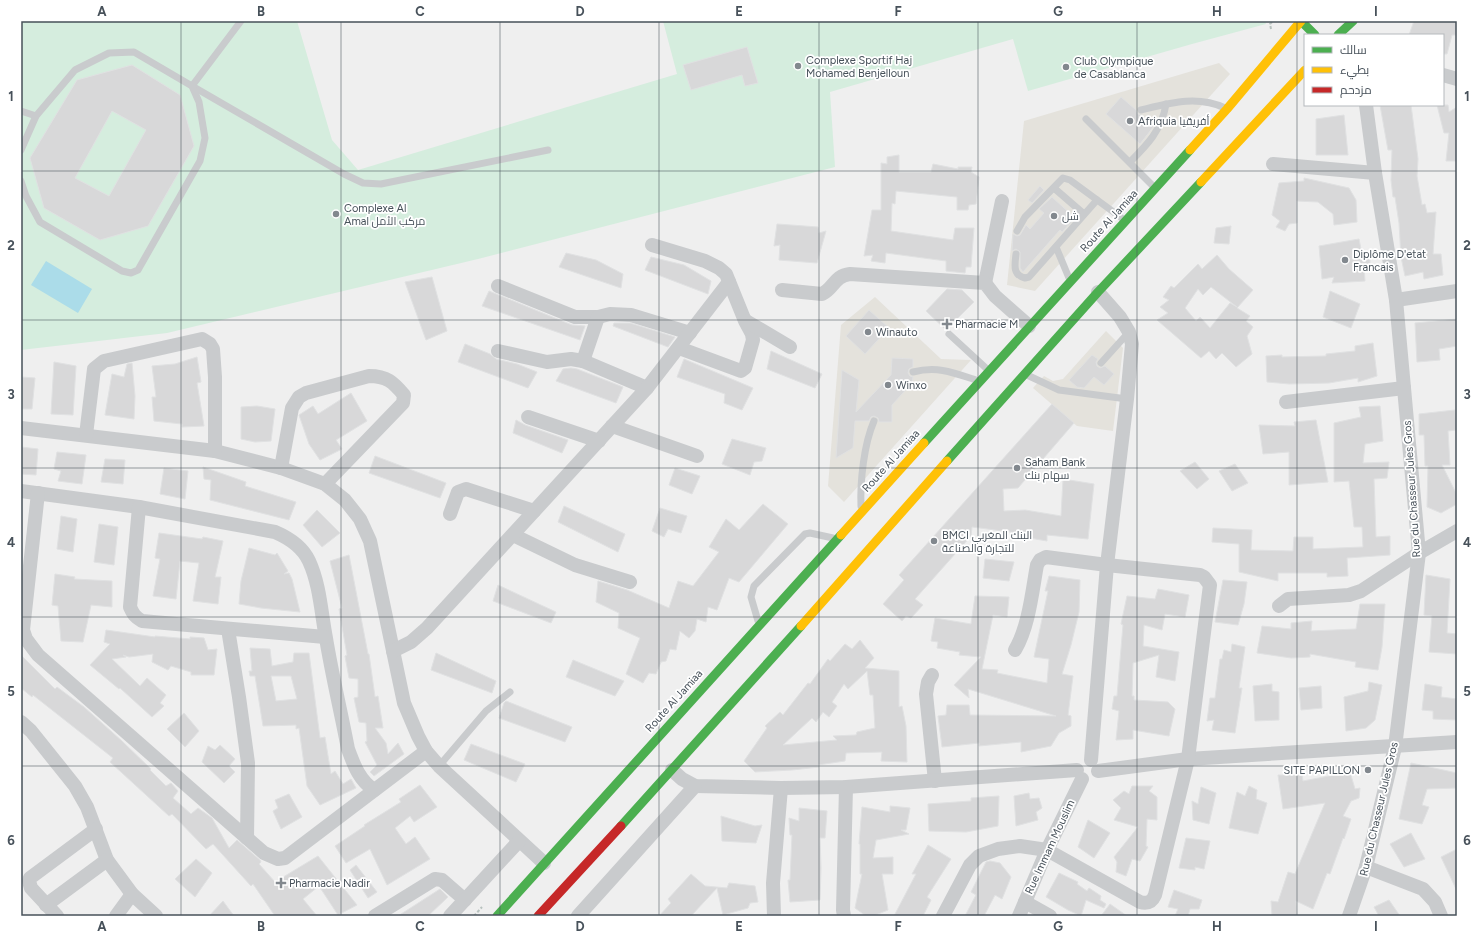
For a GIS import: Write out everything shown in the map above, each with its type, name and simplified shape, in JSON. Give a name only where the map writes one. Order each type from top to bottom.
[{"type":"main road","points":[[1301,21],[1314,34]]},
{"type":"main road","name":"Route Al Jamiaa","points":[[498,916],[759,624],[1227,109],[1301,21]]},
{"type":"main road","points":[[1339,34],[1353,21]]},
{"type":"main road","points":[[538,916],[672,770],[1098,292],[1304,71]]},
{"type":"street","points":[[1444,75],[1457,79]]},
{"type":"street","name":"Rue du Chasseur Jules Gros","points":[[1349,916],[1366,867],[1395,747],[1419,553],[1396,300],[1375,173],[1366,106]]},
{"type":"street","points":[[1273,164],[1375,173]]},
{"type":"street","points":[[985,283],[1002,201]]},
{"type":"street","points":[[652,245],[705,261],[726,274],[745,321],[752,334],[753,340],[744,368],[741,371],[679,348]]},
{"type":"street","points":[[782,290],[822,294],[826,292],[840,276],[850,274],[985,283],[995,296],[1029,326]]},
{"type":"street","points":[[393,651],[403,647],[420,635],[647,388],[729,282]]},
{"type":"street","points":[[498,286],[575,317],[598,317],[610,314],[631,315],[690,333]]},
{"type":"street","points":[[1396,300],[1457,291]]},
{"type":"street","points":[[1094,766],[1107,566],[1132,344],[1129,332],[1120,317],[1098,292]]},
{"type":"street","points":[[584,361],[598,317]]},
{"type":"street","points":[[745,321],[790,347]]},
{"type":"street","points":[[86,435],[94,369],[97,365],[104,360],[202,339],[210,344],[213,349],[215,377],[215,451]]},
{"type":"street","points":[[498,351],[547,362],[572,358],[584,361],[647,388]]},
{"type":"street","points":[[281,468],[292,408],[299,397],[306,393],[369,376],[378,376],[396,385],[404,395],[403,403],[325,484]]},
{"type":"street","points":[[1286,402],[1404,388]]},
{"type":"street","points":[[528,417],[598,441]]},
{"type":"street","points":[[612,426],[697,456]]},
{"type":"street","points":[[21,428],[215,451],[281,468],[325,484],[344,500],[360,519],[370,541],[404,703],[426,751],[439,766],[544,863]]},
{"type":"street","points":[[450,514],[458,492],[466,489],[534,511]]},
{"type":"street","points":[[21,491],[139,507],[275,532],[287,537],[298,545],[309,559],[316,581],[348,749],[354,767],[364,784],[374,790]]},
{"type":"street","points":[[38,493],[24,630],[32,648],[38,655],[264,853],[278,859],[285,858],[426,751]]},
{"type":"street","points":[[139,507],[130,607],[132,614],[136,618],[142,621],[326,637]]},
{"type":"street","points":[[1279,606],[1288,599],[1349,595],[1361,591],[1419,553],[1457,531]]},
{"type":"street","points":[[513,535],[576,565],[630,582]]},
{"type":"street","points":[[942,916],[970,865],[979,856],[998,848],[1020,846],[1047,850],[1140,902],[1150,903],[1155,895],[1188,759],[1210,586],[1208,580],[1200,575],[1107,566],[1046,557],[1040,560],[1037,565],[1022,638],[1015,650]]},
{"type":"street","points":[[228,629],[248,762],[247,838]]},
{"type":"street","points":[[932,675],[928,682],[926,694],[935,781]]},
{"type":"street","points":[[21,722],[36,737],[75,786],[87,807],[106,860],[132,894],[156,916]]},
{"type":"street","points":[[672,770],[695,786],[781,788],[846,787],[1080,774],[1079,765],[1085,760],[1094,766],[1457,742]]},
{"type":"street","name":"Rue Immam Mouslim","points":[[1019,916],[1080,774]]},
{"type":"street","points":[[578,916],[695,786]]},
{"type":"street","points":[[844,916],[846,787]]},
{"type":"street","points":[[774,916],[773,883],[781,788]]},
{"type":"street","points":[[57,916],[31,888],[29,885],[30,878],[96,829]]},
{"type":"street","points":[[450,916],[519,841]]},
{"type":"street","points":[[46,905],[106,860]]},
{"type":"street","points":[[1366,867],[1423,889],[1436,902],[1441,916]]},
{"type":"street","points":[[375,916],[435,879],[442,880],[465,900]]},
{"type":"street","points":[[116,916],[132,894]]},
{"type":"street","points":[[1025,902],[1050,916]]},
{"type":"lane","points":[[192,86],[241,21]]},
{"type":"lane","points":[[21,150],[36,116],[75,70],[109,53],[134,52],[344,174],[363,183],[381,184],[548,150]]},
{"type":"lane","points":[[21,181],[26,196],[40,222],[122,271],[131,273],[138,270],[200,161],[205,138],[199,102],[192,86]]},
{"type":"lane","points":[[1141,110],[1181,101],[1200,101],[1218,105],[1227,109]]},
{"type":"lane","points":[[1130,162],[1148,144],[1156,133],[1162,122],[1166,104]]},
{"type":"lane","points":[[21,111],[36,116]]},
{"type":"lane","points":[[1086,119],[1155,188]]},
{"type":"lane","points":[[1017,231],[1025,217],[1063,178],[1067,178],[1125,220]]},
{"type":"lane","points":[[1054,188],[1084,214]]},
{"type":"lane","points":[[1016,254],[1015,270],[1017,275],[1025,278],[1033,273],[1097,200]]},
{"type":"lane","points":[[1056,247],[1070,281]]},
{"type":"lane","points":[[1101,363],[1129,332]]},
{"type":"lane","points":[[949,334],[989,370]]},
{"type":"lane","points":[[913,372],[939,369],[980,381]]},
{"type":"lane","points":[[1025,374],[1059,390],[1076,390],[1127,399]]},
{"type":"lane","points":[[862,511],[861,488],[869,437],[874,421]]},
{"type":"lane","points":[[759,624],[751,597],[754,586],[805,534],[810,533],[837,539]]},
{"type":"lane","points":[[439,766],[486,711],[510,692]]},
{"type":"shaded area","points":[[1219,63],[1230,74],[1035,291],[1007,285],[1024,121]]},
{"type":"shaded area","points":[[875,297],[941,359],[971,360],[844,502],[828,486],[841,325]]},
{"type":"shaded area","points":[[1106,331],[1123,348],[1113,431],[1077,426],[1033,388],[1044,376],[1053,381],[1063,379]]},
{"type":"green space","name":"Complexe Al Amal مركب الأمل","points":[[21,21],[297,21],[332,140],[358,170],[677,74],[663,21],[1265,21],[1266,24],[1028,91],[1013,39],[830,92],[835,167],[478,259],[167,333],[21,350]]},
{"type":"water","points":[[46,261],[92,289],[78,313],[31,285]]},
{"type":"building","points":[[1414,21],[1457,21],[1457,35],[1452,35],[1447,54],[1444,54],[1444,34],[1409,34]]},
{"type":"building","points":[[747,47],[758,83],[745,86],[742,75],[691,90],[683,65]]},
{"type":"building","points":[[132,65],[180,95],[194,146],[148,226],[100,240],[44,208],[30,158],[77,80]],"holes":[[[112,111],[146,130],[109,196],[75,178]]]},
{"type":"building","points":[[1121,97],[1136,110],[1138,114],[1154,126],[1140,144],[1106,114]]},
{"type":"building","points":[[1448,105],[1449,112],[1457,107],[1457,161],[1446,161],[1449,133],[1444,133],[1437,106]]},
{"type":"building","points":[[1380,106],[1411,106],[1418,159],[1417,176],[1422,205],[1425,204],[1427,213],[1436,212],[1433,254],[1441,254],[1443,275],[1424,279],[1423,272],[1405,276],[1401,257],[1399,223],[1391,180],[1392,150],[1388,150]]},
{"type":"building","points":[[1344,115],[1348,155],[1316,155],[1316,119]]},
{"type":"building","points":[[899,155],[899,172],[931,172],[933,164],[958,169],[958,167],[972,167],[971,172],[979,177],[976,204],[969,205],[968,210],[957,210],[957,197],[896,191],[895,204],[892,203],[891,231],[953,240],[955,228],[974,228],[971,267],[966,267],[965,273],[946,271],[946,261],[886,253],[885,263],[871,261],[873,255],[864,256],[872,210],[881,210],[881,163],[887,164],[887,157]]},
{"type":"building","points":[[1304,178],[1349,188],[1356,200],[1357,222],[1334,225],[1333,214],[1318,202],[1297,201],[1297,223],[1289,224],[1285,231],[1276,227],[1280,221],[1272,215],[1279,183],[1304,181]]},
{"type":"building","points":[[1040,186],[1044,190],[1032,203],[1028,200]]},
{"type":"building","points":[[1052,197],[1075,218],[1062,232],[1060,230],[1023,272],[1020,268],[1020,252],[1016,249],[1012,251],[1013,234],[1017,236],[1020,235],[1026,225],[1030,229],[1044,213],[1039,209]]},
{"type":"building","points":[[777,224],[818,227],[819,233],[826,231],[817,263],[779,260],[780,245],[774,246]]},
{"type":"building","points":[[1231,226],[1229,244],[1214,243],[1216,228]]},
{"type":"building","name":"Diplôme D'etat Francais","points":[[1359,239],[1362,254],[1370,254],[1370,265],[1364,267],[1365,281],[1332,283],[1334,277],[1322,279],[1319,246]]},
{"type":"building","points":[[566,253],[596,260],[623,274],[621,288],[559,267]]},
{"type":"building","points":[[1217,255],[1229,269],[1253,290],[1237,308],[1250,316],[1246,321],[1253,327],[1247,336],[1252,354],[1236,367],[1222,353],[1216,359],[1209,351],[1201,358],[1157,320],[1168,313],[1160,307],[1169,300],[1163,297],[1171,286],[1174,288],[1198,264],[1202,269]],"holes":[[[1211,287],[1237,307],[1230,303],[1210,328],[1200,317],[1196,321],[1185,308],[1198,289],[1203,295]]]},
{"type":"building","points":[[651,257],[684,265],[711,281],[708,294],[645,270]]},
{"type":"building","points":[[432,277],[447,331],[426,340],[405,282]]},
{"type":"building","points":[[947,289],[962,290],[974,302],[946,330],[926,311]]},
{"type":"building","points":[[489,291],[572,325],[585,326],[580,340],[482,306]]},
{"type":"building","points":[[1330,291],[1360,304],[1351,328],[1323,317]]},
{"type":"building","points":[[869,310],[889,328],[865,354],[846,336]]},
{"type":"building","points":[[1457,319],[1457,346],[1439,349],[1440,360],[1417,362],[1415,323]]},
{"type":"building","points":[[614,323],[630,323],[675,337],[668,347],[613,326]]},
{"type":"building","points":[[1373,343],[1377,376],[1358,382],[1358,378],[1329,383],[1289,384],[1267,382],[1266,356],[1326,356],[1326,354],[1355,351],[1355,346]]},
{"type":"building","points":[[465,344],[490,354],[496,359],[517,364],[537,372],[528,388],[458,362]]},
{"type":"building","points":[[771,351],[822,374],[815,388],[767,369]]},
{"type":"building","points":[[1092,355],[1098,359],[1096,362],[1097,366],[1100,368],[1105,366],[1114,374],[1104,385],[1094,377],[1084,388],[1077,387],[1069,380]]},
{"type":"building","points":[[197,357],[201,382],[197,383],[204,426],[182,427],[182,424],[154,421],[152,397],[156,397],[152,366],[175,364]]},
{"type":"building","points":[[892,358],[913,359],[913,367],[909,369],[908,373],[913,377],[912,383],[892,405],[892,422],[879,422],[878,418],[874,416],[871,417],[869,421],[855,421],[853,448],[836,458],[842,370],[859,380],[856,412],[891,375]]},
{"type":"building","points":[[684,359],[753,388],[742,410],[724,403],[725,394],[677,377]]},
{"type":"building","points":[[54,362],[76,366],[73,415],[51,414]]},
{"type":"building","points":[[132,363],[135,396],[134,419],[105,415],[112,374],[124,377],[127,364]]},
{"type":"building","points":[[571,368],[623,387],[616,403],[556,381],[563,369]]},
{"type":"building","points":[[21,377],[35,378],[32,409],[21,409]]},
{"type":"building","points":[[351,393],[367,421],[336,440],[342,449],[320,460],[309,444],[299,415],[313,406],[318,414]]},
{"type":"building","points":[[1052,404],[1074,423],[1018,488],[1003,489],[1004,511],[1025,510],[1061,516],[1063,479],[1094,484],[1088,539],[1047,535],[1047,541],[1024,537],[1025,534],[972,527],[971,536],[915,599],[923,605],[911,618],[906,616],[902,621],[883,604],[904,580],[899,575]]},
{"type":"building","points":[[257,406],[275,409],[271,441],[255,442],[241,439],[241,407]]},
{"type":"building","points":[[1380,406],[1383,441],[1365,444],[1363,463],[1389,462],[1387,478],[1374,479],[1376,537],[1390,536],[1390,555],[1347,558],[1348,576],[1327,577],[1327,573],[1278,573],[1278,581],[1239,572],[1239,544],[1212,542],[1213,528],[1252,530],[1251,550],[1293,551],[1294,537],[1313,537],[1313,549],[1363,547],[1362,527],[1354,527],[1349,481],[1334,482],[1334,423],[1361,417],[1359,407]]},
{"type":"building","points":[[1455,410],[1456,430],[1448,431],[1450,465],[1442,465],[1457,495],[1457,504],[1441,513],[1427,507],[1428,466],[1425,466],[1424,435],[1419,435],[1419,414]]},
{"type":"building","points":[[516,420],[525,425],[568,440],[562,453],[513,433]]},
{"type":"building","points":[[1316,420],[1328,482],[1289,485],[1289,452],[1263,454],[1259,425],[1295,426],[1294,422]]},
{"type":"building","points":[[732,439],[766,448],[762,461],[754,462],[750,475],[722,464]]},
{"type":"building","points":[[21,447],[38,449],[36,475],[21,474]]},
{"type":"building","points":[[57,452],[86,455],[82,484],[58,481],[61,471],[54,469]]},
{"type":"building","points":[[375,456],[446,483],[440,498],[369,473]]},
{"type":"building","points":[[105,459],[125,460],[123,484],[101,482]]},
{"type":"building","points":[[1195,462],[1209,479],[1197,489],[1180,471]]},
{"type":"building","points":[[1235,464],[1248,483],[1232,491],[1219,471]]},
{"type":"building","points":[[203,467],[246,482],[245,486],[296,502],[289,520],[210,500],[211,480],[204,479]]},
{"type":"building","points":[[164,468],[188,471],[185,499],[160,494]]},
{"type":"building","points":[[675,468],[700,476],[692,494],[669,485]]},
{"type":"building","points":[[763,504],[788,524],[739,582],[729,578],[717,610],[708,607],[706,622],[697,619],[695,631],[689,638],[680,631],[676,650],[670,649],[666,661],[661,662],[656,674],[649,673],[643,683],[626,674],[640,638],[618,628],[619,613],[596,602],[598,581],[627,590],[669,608],[678,581],[693,586],[719,552],[709,547],[726,519],[739,530]]},
{"type":"building","points":[[564,506],[625,534],[618,552],[558,522]]},
{"type":"building","points":[[660,508],[687,516],[681,533],[668,529],[664,537],[652,531]]},
{"type":"building","points":[[317,510],[340,533],[322,547],[303,525]]},
{"type":"building","points":[[61,516],[77,519],[73,552],[57,549]]},
{"type":"building","points":[[99,524],[118,527],[114,565],[94,562]]},
{"type":"building","points":[[159,533],[202,539],[203,537],[223,541],[215,577],[221,577],[218,604],[193,601],[199,563],[180,561],[176,599],[153,596],[160,559],[155,558]]},
{"type":"building","points":[[249,548],[275,555],[277,553],[288,571],[284,574],[289,573],[292,579],[300,612],[239,604],[241,581]]},
{"type":"building","points":[[349,555],[369,654],[375,697],[378,696],[383,728],[375,728],[386,743],[388,754],[398,743],[404,754],[374,776],[370,772],[377,765],[365,742],[367,741],[366,723],[359,722],[354,698],[358,697],[358,679],[349,678],[345,656],[347,655],[339,609],[342,608],[330,561]]},
{"type":"building","points":[[985,559],[1014,562],[1009,581],[983,578]]},
{"type":"building","points":[[55,574],[75,577],[74,579],[112,581],[112,607],[91,605],[83,642],[61,641],[58,606],[52,605]]},
{"type":"building","points":[[1426,575],[1450,579],[1447,633],[1457,634],[1457,654],[1429,652],[1432,616],[1424,615]]},
{"type":"building","points":[[1049,576],[1080,580],[1079,612],[1062,674],[1073,676],[1068,715],[1071,716],[1071,726],[1059,733],[1051,746],[1021,752],[1021,742],[979,746],[979,743],[942,747],[938,716],[946,715],[947,705],[969,705],[970,715],[1056,716],[968,689],[969,698],[954,685],[981,657],[959,655],[960,652],[937,648],[938,642],[931,641],[935,618],[971,624],[975,596],[1009,597],[1007,617],[993,615],[982,669],[998,670],[997,673],[1047,683],[1049,659],[1034,657],[1048,591],[1045,591]]},
{"type":"building","points":[[1223,580],[1247,582],[1244,604],[1238,625],[1215,622]]},
{"type":"building","points":[[498,585],[556,612],[551,623],[493,601]]},
{"type":"building","points":[[1158,589],[1189,595],[1185,617],[1165,614],[1162,630],[1144,625],[1143,646],[1179,652],[1175,681],[1156,677],[1159,655],[1133,663],[1132,696],[1134,696],[1134,700],[1168,702],[1175,709],[1169,736],[1133,730],[1133,739],[1116,740],[1119,711],[1112,709],[1114,696],[1117,696],[1123,625],[1121,624],[1127,596],[1155,599]]},
{"type":"building","points":[[1360,604],[1385,604],[1382,647],[1378,670],[1355,667],[1356,662],[1310,654],[1310,657],[1291,658],[1257,653],[1262,626],[1291,629],[1291,623],[1312,621],[1311,631],[1356,629]]},
{"type":"building","points":[[106,630],[155,637],[190,639],[190,637],[204,638],[208,650],[217,649],[214,675],[191,675],[191,672],[171,666],[168,670],[152,662],[153,654],[129,657],[123,655],[126,657],[112,659],[140,686],[147,678],[166,695],[160,703],[164,706],[152,717],[120,688],[119,689],[90,665],[110,644],[104,642]]},
{"type":"building","points":[[860,640],[874,658],[865,668],[899,671],[899,707],[902,706],[906,726],[907,762],[881,761],[882,752],[846,753],[845,761],[818,765],[819,767],[755,772],[744,761],[767,728],[765,726],[780,712],[783,715],[808,683],[810,684],[828,659],[830,661],[845,644],[852,649]],"holes":[[[867,671],[870,695],[873,695],[875,728],[857,732],[856,735],[833,736],[837,740],[783,745],[812,718],[816,722],[823,712],[829,717],[837,706],[832,702],[844,684],[848,689]]]},
{"type":"building","points":[[1232,644],[1245,647],[1239,688],[1242,688],[1235,733],[1212,730],[1214,720],[1207,721],[1210,698],[1215,698],[1220,659],[1222,659],[1224,650],[1231,652]]},
{"type":"building","points":[[250,648],[270,649],[272,666],[293,662],[294,653],[309,653],[320,738],[325,737],[331,774],[335,771],[343,784],[351,779],[356,788],[320,805],[307,786],[299,728],[296,729],[296,725],[263,726],[255,676],[250,676],[249,671],[252,671]],"holes":[[[271,676],[291,676],[297,699],[276,701]]]},
{"type":"building","points":[[436,653],[496,681],[492,693],[431,670]]},
{"type":"building","points":[[21,655],[55,689],[57,687],[84,707],[122,741],[166,786],[171,783],[178,791],[173,798],[191,814],[198,808],[212,818],[229,848],[237,840],[260,860],[261,862],[259,864],[275,882],[318,856],[357,905],[338,915],[319,886],[303,899],[317,916],[275,916],[253,884],[251,886],[213,844],[206,849],[172,814],[169,816],[110,762],[113,758],[33,695],[32,697],[21,688]]},
{"type":"building","points":[[573,660],[624,681],[615,696],[566,677]]},
{"type":"building","points":[[1369,682],[1382,685],[1375,720],[1366,728],[1346,731],[1344,697],[1368,691]]},
{"type":"building","points":[[1272,684],[1272,691],[1279,692],[1279,720],[1255,721],[1253,686]]},
{"type":"building","points":[[1425,684],[1442,687],[1441,697],[1457,699],[1457,720],[1433,719],[1433,711],[1422,710]]},
{"type":"building","points":[[1321,686],[1322,708],[1301,710],[1299,688]]},
{"type":"building","points":[[506,701],[572,727],[565,742],[499,718]]},
{"type":"building","points":[[184,713],[199,731],[185,747],[167,729]]},
{"type":"building","points":[[471,744],[525,764],[516,782],[464,760]]},
{"type":"building","points":[[220,745],[235,759],[229,766],[235,772],[224,783],[202,762],[208,746],[215,750]]},
{"type":"building","points":[[1411,763],[1457,773],[1457,788],[1427,789],[1422,805],[1429,807],[1422,824],[1399,819]]},
{"type":"building","points":[[1350,772],[1355,789],[1360,788],[1359,798],[1351,801],[1343,816],[1351,819],[1330,874],[1327,873],[1313,909],[1296,901],[1297,916],[1272,916],[1271,901],[1278,902],[1288,872],[1295,874],[1325,803],[1283,809],[1278,775],[1302,775],[1303,781]]},
{"type":"building","points":[[420,785],[437,807],[414,822],[410,816],[395,828],[406,844],[415,837],[430,859],[387,885],[370,849],[346,863],[335,846],[365,826],[364,825],[401,802],[399,799]]},
{"type":"building","points":[[1132,786],[1153,786],[1149,791],[1157,797],[1157,820],[1147,819],[1146,846],[1148,847],[1140,861],[1132,859],[1126,876],[1116,872],[1117,862],[1114,857],[1138,827],[1114,820],[1121,808],[1113,800],[1124,791],[1129,794]]},
{"type":"building","points":[[1249,786],[1257,790],[1256,799],[1267,803],[1258,834],[1229,828],[1237,792],[1245,796]]},
{"type":"building","points":[[1201,787],[1216,793],[1209,824],[1193,820],[1192,801],[1198,804]]},
{"type":"building","points":[[1029,793],[1030,799],[1039,798],[1042,808],[1036,812],[1038,820],[1016,826],[1014,796]]},
{"type":"building","points":[[289,794],[302,817],[281,829],[273,811],[278,808],[275,800]]},
{"type":"building","points":[[999,796],[998,826],[966,832],[929,831],[928,804],[971,801],[971,798]]},
{"type":"building","points":[[890,806],[910,808],[906,830],[901,830],[909,834],[876,840],[873,858],[893,857],[893,874],[882,874],[888,910],[873,916],[866,916],[855,908],[862,874],[860,874],[859,844],[862,807],[890,812]]},
{"type":"building","points":[[799,808],[827,811],[825,838],[820,838],[820,900],[790,902],[788,880],[790,880],[792,835],[790,835],[789,818],[799,821]]},
{"type":"building","points":[[721,816],[755,826],[762,825],[756,843],[722,841]]},
{"type":"building","points":[[1088,820],[1110,833],[1094,858],[1078,847]]},
{"type":"building","points":[[1411,833],[1425,859],[1404,867],[1390,844]]},
{"type":"building","points":[[1186,838],[1210,841],[1204,869],[1195,867],[1195,870],[1179,868]]},
{"type":"building","points":[[928,845],[951,859],[927,897],[931,900],[923,916],[894,916],[916,874],[912,874]]},
{"type":"building","points":[[1457,849],[1457,891],[1441,857]]},
{"type":"building","points":[[196,859],[212,873],[195,897],[175,879]]},
{"type":"building","points":[[990,861],[1000,863],[1011,877],[1002,899],[995,895],[984,916],[965,916],[976,895],[971,892],[986,862]]},
{"type":"building","points":[[356,865],[377,892],[368,898],[350,870]]},
{"type":"building","points":[[1059,873],[1078,882],[1077,884],[1087,891],[1089,888],[1101,896],[1100,900],[1106,904],[1104,908],[1086,900],[1081,916],[1046,897]]},
{"type":"building","points":[[691,874],[705,886],[727,888],[729,883],[755,886],[758,902],[750,903],[748,908],[723,915],[717,888],[691,916],[659,916],[671,903],[668,899]]},
{"type":"building","points":[[440,889],[448,897],[428,916],[398,916]]},
{"type":"building","points":[[1174,890],[1202,900],[1199,909],[1190,909],[1188,916],[1175,916],[1178,909],[1168,907]]},
{"type":"building","points":[[1389,900],[1400,916],[1379,916],[1374,907]]},
{"type":"building","points":[[223,901],[234,916],[209,916]]},
{"type":"building","points":[[1110,904],[1127,916],[1101,916]]},
{"type":"traffic: fast","points":[[1301,21],[1314,34]]},
{"type":"traffic: fast","points":[[1339,34],[1353,21]]},
{"type":"traffic: fast","points":[[924,443],[1190,150]]},
{"type":"traffic: fast","points":[[947,461],[1098,292],[1201,182]]},
{"type":"traffic: fast","points":[[497,916],[841,535]]},
{"type":"traffic: fast","points":[[621,826],[801,626]]},
{"type":"traffic: slow","points":[[1190,150],[1227,109],[1301,21]]},
{"type":"traffic: slow","points":[[1201,182],[1304,71]]},
{"type":"traffic: slow","points":[[841,535],[924,443]]},
{"type":"traffic: slow","points":[[801,626],[947,461]]},
{"type":"traffic: jam","points":[[538,916],[621,826]]},
{"type":"place","name":"Complexe Sportif Haj Mohamed Benjelloun","points":[[798,66]]},
{"type":"place","name":"Club Olympique de Casablanca","points":[[1066,67]]},
{"type":"place","name":"Afriquia أفريقيا","points":[[1130,121]]},
{"type":"place","name":"Complexe Al Amal مركب الأمل","points":[[336,214]]},
{"type":"place","name":"شل","points":[[1054,216]]},
{"type":"place","name":"Diplôme D'etat Francais","points":[[1345,260]]},
{"type":"place","name":"Pharmacie M","points":[[947,324]]},
{"type":"place","name":"Winauto","points":[[868,332]]},
{"type":"place","name":"Winxo","points":[[888,385]]},
{"type":"place","name":"Saham Bank سهام بنك","points":[[1017,468]]},
{"type":"place","name":"BMCI البنك المغربي للتجارة والصناعة","points":[[934,541]]},
{"type":"place","name":"SITE PAPILLON","points":[[1368,770]]},
{"type":"place","name":"Pharmacie Nadir","points":[[281,883]]}]
